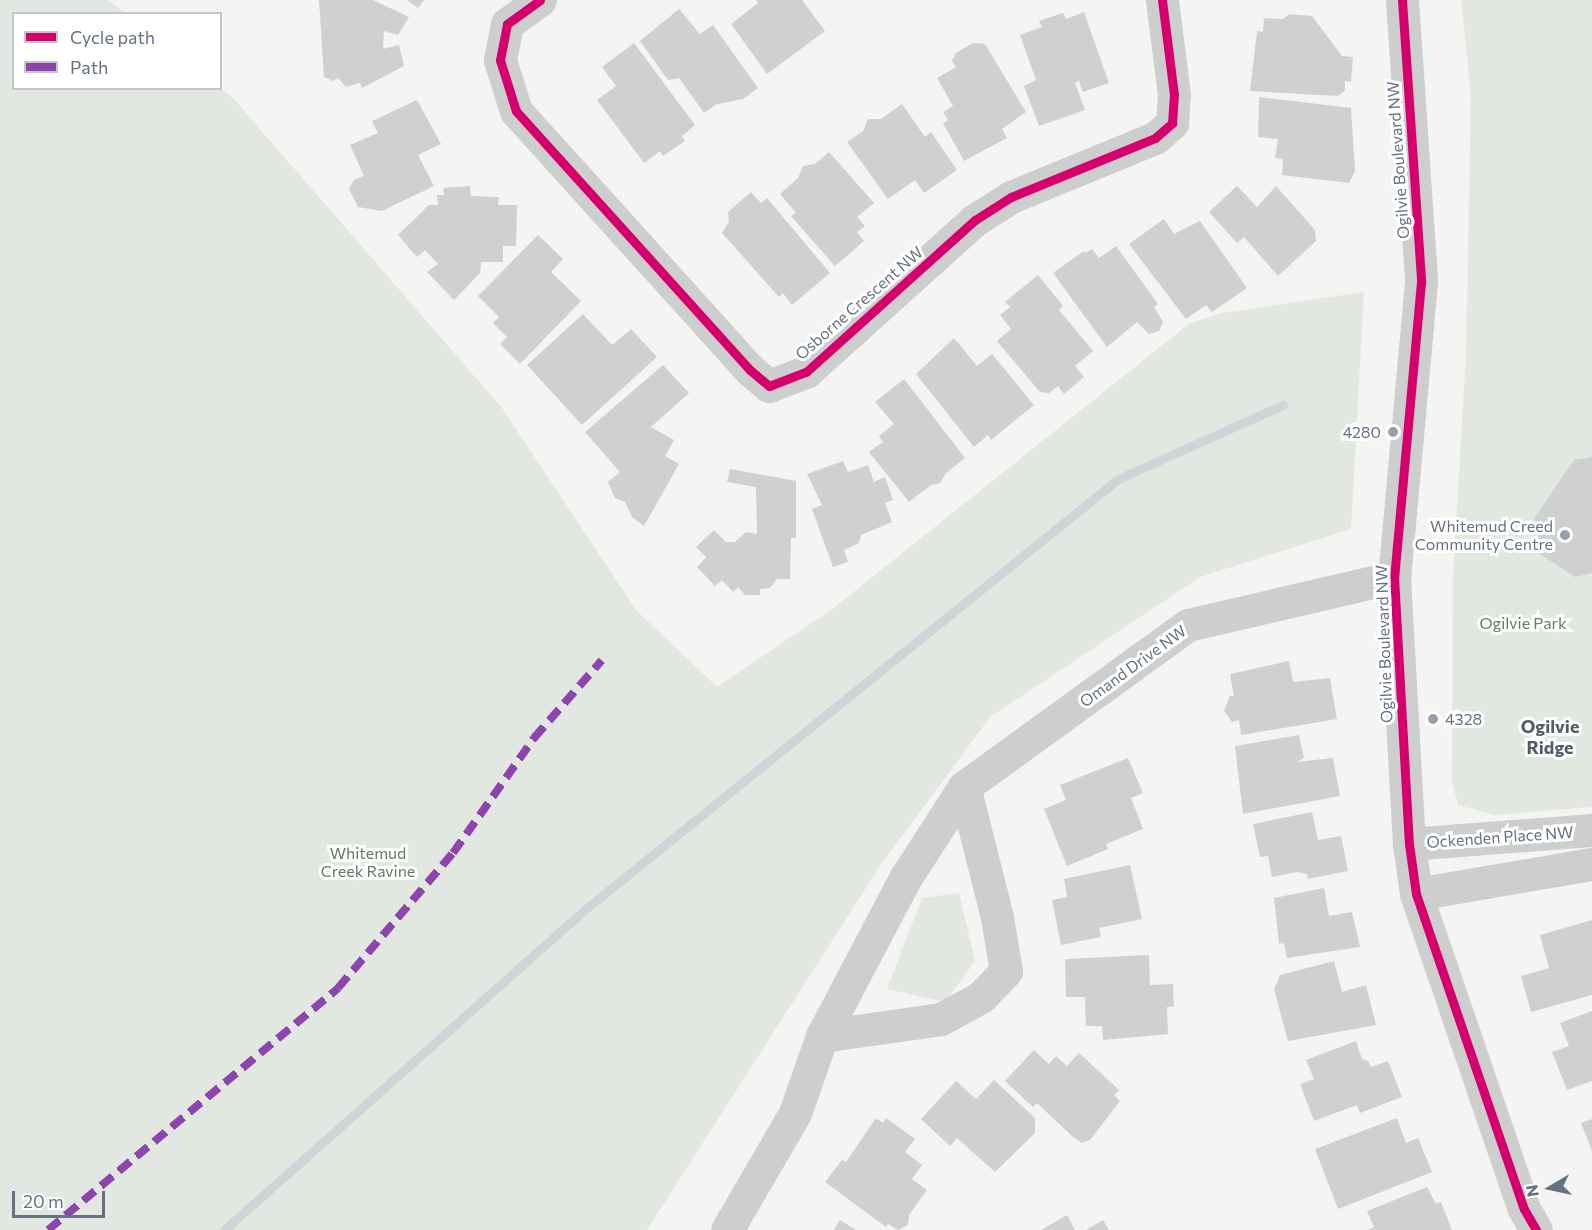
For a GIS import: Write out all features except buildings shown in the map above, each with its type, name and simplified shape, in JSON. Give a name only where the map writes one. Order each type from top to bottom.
[{"type":"street","name":"Osborne Crescent NW","points":[[540,0],[507,24],[500,60],[516,111],[750,370],[769,386],[806,372],[975,220],[1011,196],[1155,138],[1172,123],[1174,95],[1162,0]]},
{"type":"street","name":"Ogilvie Boulevard NW","points":[[1402,0],[1421,282],[1394,577],[1409,844],[1416,894],[1524,1209],[1536,1230]]},
{"type":"street","name":"Omand Drive NW","points":[[727,1230],[795,1113],[822,1036],[906,877],[964,787],[1188,625],[1394,577]]},
{"type":"street","points":[[822,1036],[941,1019],[981,997],[1006,971],[997,917],[964,787]]},
{"type":"street","name":"Ockenden Place NW","points":[[1409,844],[1592,830]]},
{"type":"street","points":[[1416,894],[1592,864]]},
{"type":"green space","name":"Whitemud Creek Ravine","points":[[0,0],[108,0],[124,12],[12,12],[12,90],[222,90],[233,98],[502,408],[636,610],[717,687],[831,610],[1190,323],[1223,313],[1364,292],[1351,529],[1200,577],[990,717],[880,866],[647,1230],[0,1230]]},
{"type":"green space","name":"Ogilvie Park","points":[[1461,0],[1592,0],[1592,807],[1495,815],[1458,805],[1452,782],[1453,576],[1466,354],[1471,95]]},
{"type":"green space","points":[[959,893],[975,961],[945,1002],[887,989],[922,898]]},
{"type":"waterway","points":[[224,1230],[588,907],[1118,479],[1283,405]]},
{"type":"marked path","points":[[48,1230],[338,988],[453,853],[534,738],[602,660]]},
{"type":"cycle path","points":[[540,0],[507,24],[500,60],[516,111],[750,370],[769,386],[806,372],[975,220],[1011,197],[1155,138],[1172,123],[1174,95],[1162,0]]},
{"type":"cycle path","points":[[1402,0],[1421,282],[1394,577],[1409,844],[1416,894],[1524,1209],[1536,1230]]},
{"type":"place","name":"4280","points":[[1393,432]]},
{"type":"place","name":"Whitemud Creed Community Centre","points":[[1565,535]]},
{"type":"place","name":"4328","points":[[1433,719]]},
{"type":"district","name":"Ogilvie Ridge","points":[[1550,737]]}]
